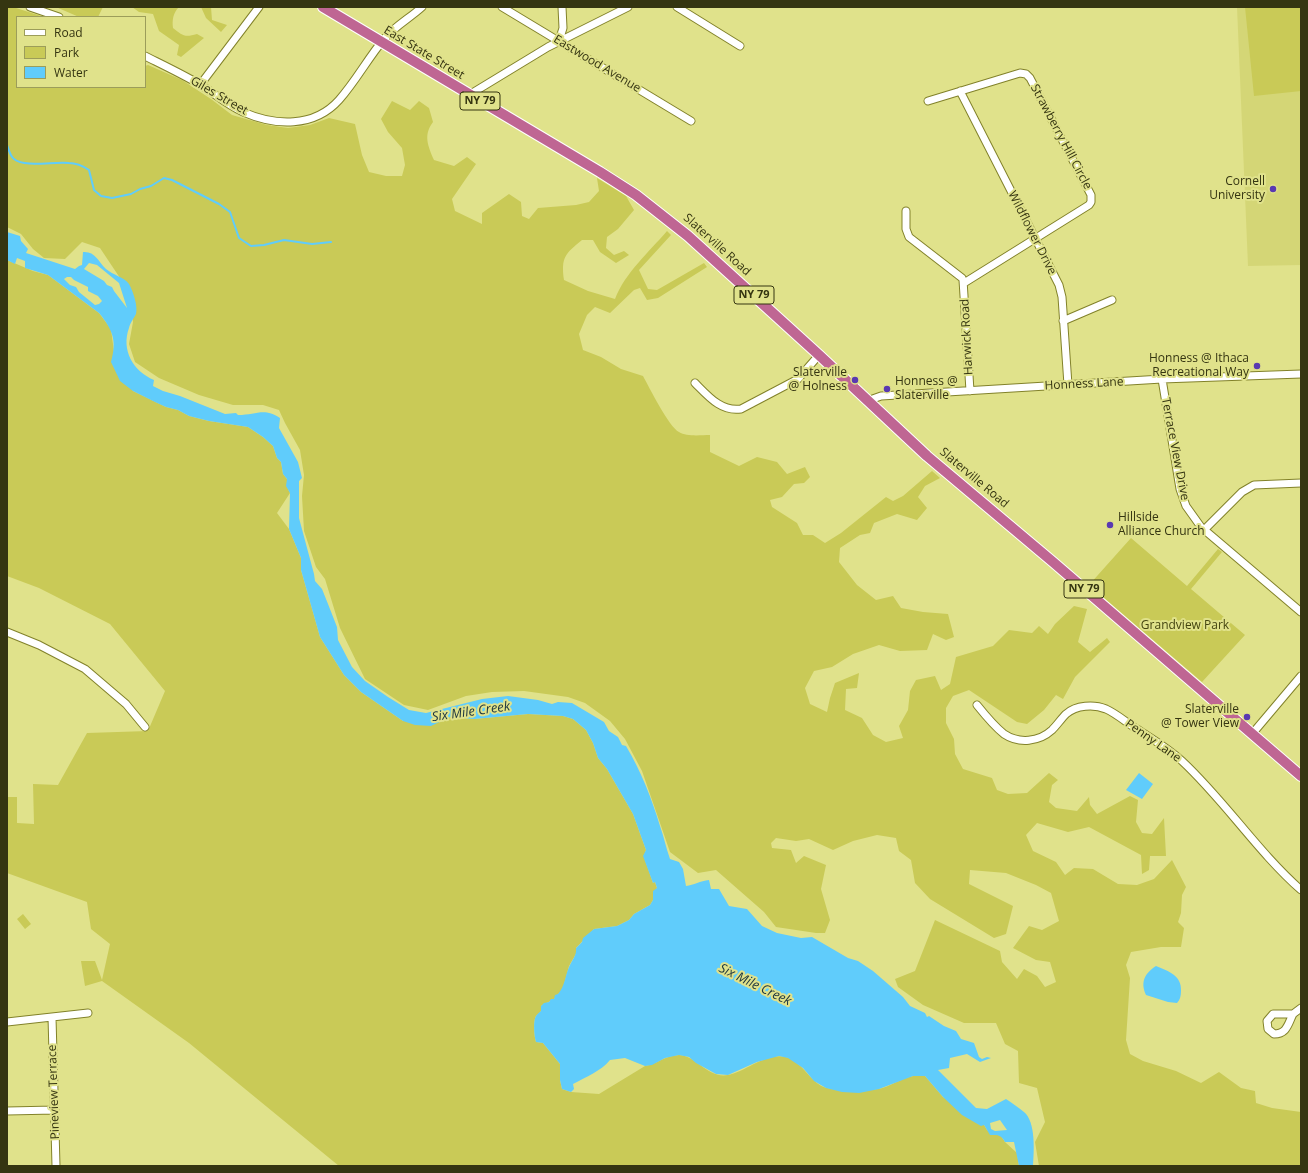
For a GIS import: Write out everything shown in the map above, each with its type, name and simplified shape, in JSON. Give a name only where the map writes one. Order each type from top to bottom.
[{"type":"highway","name":"East State Street","points":[[324,7],[469,95],[544,138],[636,195]]},
{"type":"highway","name":"Slaterville Road","points":[[636,195],[688,236],[927,456],[1059,567],[1301,776]]},
{"type":"street","points":[[30,7],[56,16]]},
{"type":"street","points":[[200,85],[260,7]]},
{"type":"street","name":"Giles Street","points":[[146,57],[200,85],[242,112],[283,123],[305,120],[318,116],[339,100],[382,42],[394,29],[422,7]]},
{"type":"street","name":"Eastwood Avenue","points":[[502,7],[691,121]]},
{"type":"street","points":[[559,41],[563,28],[562,7]]},
{"type":"street","points":[[469,95],[548,47],[628,7]]},
{"type":"street","points":[[677,7],[740,46]]},
{"type":"street","name":"Strawberry Hill Circle","points":[[928,101],[1020,73],[1026,74],[1091,194],[1091,202],[1089,205],[964,283]]},
{"type":"street","name":"Wildflower Drive","points":[[960,91],[1034,239],[1059,285],[1062,297],[1068,385]]},
{"type":"street","points":[[906,211],[906,229],[909,238],[962,278],[964,283]]},
{"type":"street","name":"Harwick Road","points":[[964,283],[970,391]]},
{"type":"street","points":[[1063,321],[1112,300]]},
{"type":"street","points":[[695,383],[715,403],[723,407],[741,410],[798,379],[819,355]]},
{"type":"street","name":"Honness Lane","points":[[868,401],[882,396],[1162,379],[1301,374]]},
{"type":"street","name":"Terrace View Drive","points":[[1162,379],[1183,498],[1190,514],[1204,530],[1301,612]]},
{"type":"street","points":[[1204,530],[1242,492],[1254,485],[1301,483]]},
{"type":"street","points":[[7,632],[39,645],[85,669],[126,704],[145,727]]},
{"type":"street","points":[[1252,734],[1301,676]]},
{"type":"street","name":"Penny Lane","points":[[976,705],[1005,734],[1015,739],[1023,740],[1031,740],[1045,735],[1066,714],[1077,708],[1090,706],[1098,707],[1112,713],[1180,760],[1205,785],[1287,878],[1301,890]]},
{"type":"street","points":[[1293,1014],[1301,1008]]},
{"type":"street","points":[[7,1022],[88,1013]]},
{"type":"street","name":"Pineview Terrace","points":[[52,1017],[56,1166]]},
{"type":"street","points":[[7,1111],[55,1110]]},
{"type":"shaded area","name":"Cornell University","points":[[1237,7],[1301,7],[1301,265],[1248,266]]},
{"type":"green space","points":[[7,7],[13,7],[41,16],[16,16],[16,88],[146,88],[146,66],[148,65],[182,80],[232,115],[267,125],[288,128],[310,125],[329,118],[355,124],[362,155],[369,172],[386,176],[402,176],[405,165],[402,148],[388,132],[381,119],[392,101],[410,110],[419,101],[429,108],[433,122],[427,136],[428,145],[434,160],[454,166],[467,157],[476,164],[452,199],[455,211],[482,224],[482,213],[509,194],[521,202],[522,216],[529,219],[538,208],[576,205],[589,202],[599,191],[597,178],[626,196],[634,210],[618,229],[607,237],[606,248],[614,255],[624,251],[629,255],[616,263],[600,252],[593,240],[582,240],[568,253],[564,261],[564,280],[588,291],[615,299],[619,289],[631,272],[667,231],[671,235],[639,270],[648,289],[657,290],[704,263],[707,267],[658,298],[647,300],[640,288],[634,290],[610,313],[595,307],[587,315],[579,334],[583,350],[601,357],[621,369],[643,376],[675,429],[686,435],[710,435],[710,452],[739,466],[757,457],[777,462],[787,474],[805,467],[810,477],[804,483],[794,484],[782,497],[770,500],[772,507],[797,523],[803,535],[813,535],[825,543],[841,533],[886,497],[893,501],[903,496],[932,471],[940,478],[925,486],[918,497],[927,508],[917,520],[897,514],[874,523],[870,533],[860,535],[840,548],[839,562],[857,585],[876,600],[893,596],[901,608],[948,614],[954,637],[946,640],[933,634],[927,650],[900,651],[879,645],[853,654],[832,667],[814,671],[805,688],[810,704],[827,712],[835,683],[859,673],[857,688],[846,689],[845,710],[862,718],[873,735],[886,742],[903,738],[899,726],[908,710],[910,691],[916,680],[935,676],[941,690],[950,684],[956,657],[993,646],[1009,630],[1032,633],[1039,626],[1048,634],[1055,624],[1074,606],[1087,609],[1078,642],[1090,652],[1107,638],[1110,642],[1075,677],[1063,699],[1056,695],[1044,710],[1027,724],[1017,722],[969,690],[953,696],[946,708],[946,723],[954,739],[955,754],[963,769],[992,778],[997,790],[1008,794],[1027,793],[1049,773],[1058,780],[1052,785],[1049,802],[1056,808],[1077,811],[1089,797],[1090,805],[1097,814],[1130,796],[1138,800],[1136,822],[1142,833],[1152,834],[1164,818],[1166,856],[1150,856],[1149,870],[1142,874],[1141,855],[1089,827],[1068,832],[1037,823],[1026,835],[1033,851],[1056,862],[1065,875],[1074,868],[1093,869],[1118,884],[1137,885],[1154,879],[1172,860],[1186,887],[1182,895],[1181,913],[1178,922],[1184,928],[1181,947],[1161,947],[1131,952],[1126,965],[1130,978],[1126,1040],[1130,1054],[1143,1061],[1176,1071],[1201,1083],[1219,1072],[1241,1088],[1255,1091],[1256,1103],[1272,1108],[1301,1112],[1301,1166],[1039,1166],[1035,1142],[1045,1122],[1037,1088],[1019,1083],[1018,1051],[1005,1044],[996,1023],[964,1023],[923,1005],[898,987],[895,979],[915,971],[935,920],[1000,951],[1002,962],[1017,979],[1024,969],[1037,976],[1045,987],[1056,982],[1050,962],[1036,960],[1013,948],[1029,926],[1042,930],[1059,921],[1051,893],[1036,885],[1006,873],[970,870],[969,884],[1013,906],[1006,934],[994,938],[930,899],[915,883],[911,860],[899,851],[896,838],[877,835],[853,841],[833,850],[809,839],[796,841],[776,838],[771,843],[772,848],[791,850],[796,863],[804,856],[826,865],[821,889],[830,920],[825,933],[776,927],[764,912],[716,870],[698,873],[670,852],[642,771],[625,739],[610,721],[585,703],[568,697],[524,691],[492,692],[466,696],[428,710],[404,705],[365,679],[340,628],[325,579],[316,567],[304,531],[302,496],[304,475],[300,450],[279,410],[263,405],[233,405],[199,395],[159,378],[135,362],[129,344],[133,322],[130,293],[100,248],[82,242],[65,259],[44,258],[33,249],[21,234],[7,227]]},
{"type":"green space","points":[[56,7],[103,7],[98,16],[77,16]]},
{"type":"green space","points":[[132,7],[179,7],[173,17],[173,28],[184,35],[189,36],[197,34],[204,38],[181,57],[177,55],[179,45],[159,31],[153,14],[139,12]]},
{"type":"green space","points":[[201,7],[211,7],[212,20],[227,25],[221,32],[206,18]]},
{"type":"green space","points":[[1245,7],[1301,7],[1301,91],[1254,96]]},
{"type":"green space","points":[[7,260],[33,271],[48,275],[99,313],[111,329],[114,352],[133,391],[189,416],[209,421],[248,427],[273,446],[277,458],[281,462],[283,474],[287,479],[290,493],[277,513],[289,529],[301,558],[301,570],[320,637],[344,675],[361,692],[403,721],[450,717],[474,719],[528,714],[563,716],[573,719],[586,730],[593,743],[598,758],[607,769],[633,814],[646,850],[644,857],[653,883],[655,882],[657,888],[650,905],[634,914],[629,920],[617,926],[594,929],[576,948],[577,952],[569,966],[563,989],[554,999],[541,1006],[540,1013],[536,1016],[534,1021],[534,1029],[536,1042],[543,1043],[560,1064],[560,1080],[562,1089],[571,1092],[599,1094],[645,1066],[674,1055],[685,1056],[714,1074],[721,1075],[735,1073],[771,1057],[786,1057],[797,1063],[821,1086],[829,1088],[878,1089],[909,1077],[925,1076],[943,1097],[984,1125],[987,1130],[1001,1136],[1017,1153],[1019,1166],[339,1166],[189,1043],[102,981],[85,986],[81,961],[95,961],[102,980],[110,944],[91,929],[87,902],[7,873],[7,797],[17,797],[17,823],[34,824],[33,784],[58,785],[87,733],[148,731],[165,691],[110,624],[39,588],[7,576]]},
{"type":"green space","name":"Grandview Park","points":[[1131,538],[1187,586],[1218,549],[1222,552],[1191,589],[1245,635],[1202,682],[1089,585]]},
{"type":"green space","points":[[23,914],[31,924],[25,929],[17,919]]},
{"type":"water","name":"Six Mile Creek","points":[[7,232],[20,236],[21,241],[28,249],[26,253],[75,269],[82,265],[83,252],[91,253],[106,269],[124,280],[131,287],[135,299],[136,314],[131,322],[127,336],[128,352],[131,359],[140,371],[154,380],[153,386],[225,414],[236,413],[238,415],[244,415],[264,412],[280,418],[279,428],[298,462],[302,478],[299,481],[299,518],[315,581],[322,589],[337,627],[338,640],[352,667],[365,681],[409,710],[426,713],[482,699],[508,696],[538,700],[552,704],[558,702],[572,703],[604,722],[609,731],[618,737],[622,745],[626,746],[637,765],[646,785],[670,859],[679,862],[683,869],[686,886],[709,880],[711,889],[719,889],[729,906],[747,909],[762,926],[777,933],[801,938],[812,937],[848,958],[858,961],[873,971],[903,997],[910,1006],[925,1013],[927,1017],[929,1016],[944,1026],[956,1031],[961,1039],[974,1043],[979,1057],[982,1059],[987,1057],[991,1058],[980,1062],[967,1054],[950,1058],[949,1068],[938,1070],[976,1108],[987,1109],[1006,1099],[1024,1112],[1031,1123],[1034,1145],[1033,1166],[1019,1166],[1014,1142],[1005,1142],[999,1136],[990,1135],[984,1125],[981,1126],[962,1115],[943,1097],[925,1076],[913,1076],[879,1089],[859,1093],[842,1092],[826,1088],[814,1081],[803,1068],[788,1058],[779,1056],[757,1062],[728,1075],[716,1074],[696,1063],[689,1057],[679,1055],[665,1058],[652,1065],[645,1066],[625,1058],[610,1060],[598,1071],[573,1084],[574,1089],[571,1092],[562,1089],[560,1080],[560,1064],[543,1043],[536,1042],[534,1021],[536,1016],[541,1011],[541,1006],[544,1003],[549,1002],[551,999],[554,999],[555,995],[560,991],[575,955],[576,948],[582,942],[583,938],[594,929],[617,926],[629,920],[634,914],[650,905],[653,900],[653,891],[657,888],[655,882],[653,883],[643,856],[646,850],[633,814],[607,769],[598,758],[593,743],[586,730],[573,719],[563,716],[528,714],[474,719],[450,717],[431,726],[415,725],[403,721],[361,692],[344,675],[320,637],[301,570],[301,558],[289,529],[290,493],[286,486],[287,479],[283,474],[281,462],[277,458],[273,446],[248,427],[209,421],[189,416],[133,391],[120,381],[111,362],[114,342],[111,330],[99,313],[48,275],[25,268],[25,261],[17,258],[15,264],[7,260]],"holes":[[[89,263],[97,265],[119,283],[127,308],[112,287],[84,269]],[[71,277],[88,287],[88,291],[98,296],[102,301],[95,305],[79,292],[76,287],[70,285],[64,279]],[[1000,1120],[1007,1130],[995,1131],[991,1129],[990,1123]]]},
{"type":"water","points":[[1139,773],[1153,784],[1142,799],[1126,790]]},
{"type":"water","points":[[1156,966],[1170,972],[1179,981],[1181,986],[1181,995],[1177,1003],[1168,1002],[1146,995],[1143,986],[1146,975]]},
{"type":"waterway","points":[[7,145],[14,159],[19,162],[33,164],[72,163],[84,167],[89,170],[94,190],[101,196],[112,198],[131,194],[140,189],[151,186],[164,178],[172,180],[219,204],[230,212],[239,238],[251,246],[264,245],[284,240],[312,244],[331,242]]},
{"type":"place","name":"Cornell University","points":[[1273,189]]},
{"type":"place","name":"Honness @ Ithaca Recreational Way","points":[[1257,366]]},
{"type":"place","name":"Slaterville @ Holness","points":[[855,380]]},
{"type":"place","name":"Honness @ Slaterville","points":[[887,389]]},
{"type":"place","name":"Hillside Alliance Church","points":[[1110,525]]},
{"type":"place","name":"Slaterville @ Tower View","points":[[1247,717]]}]
